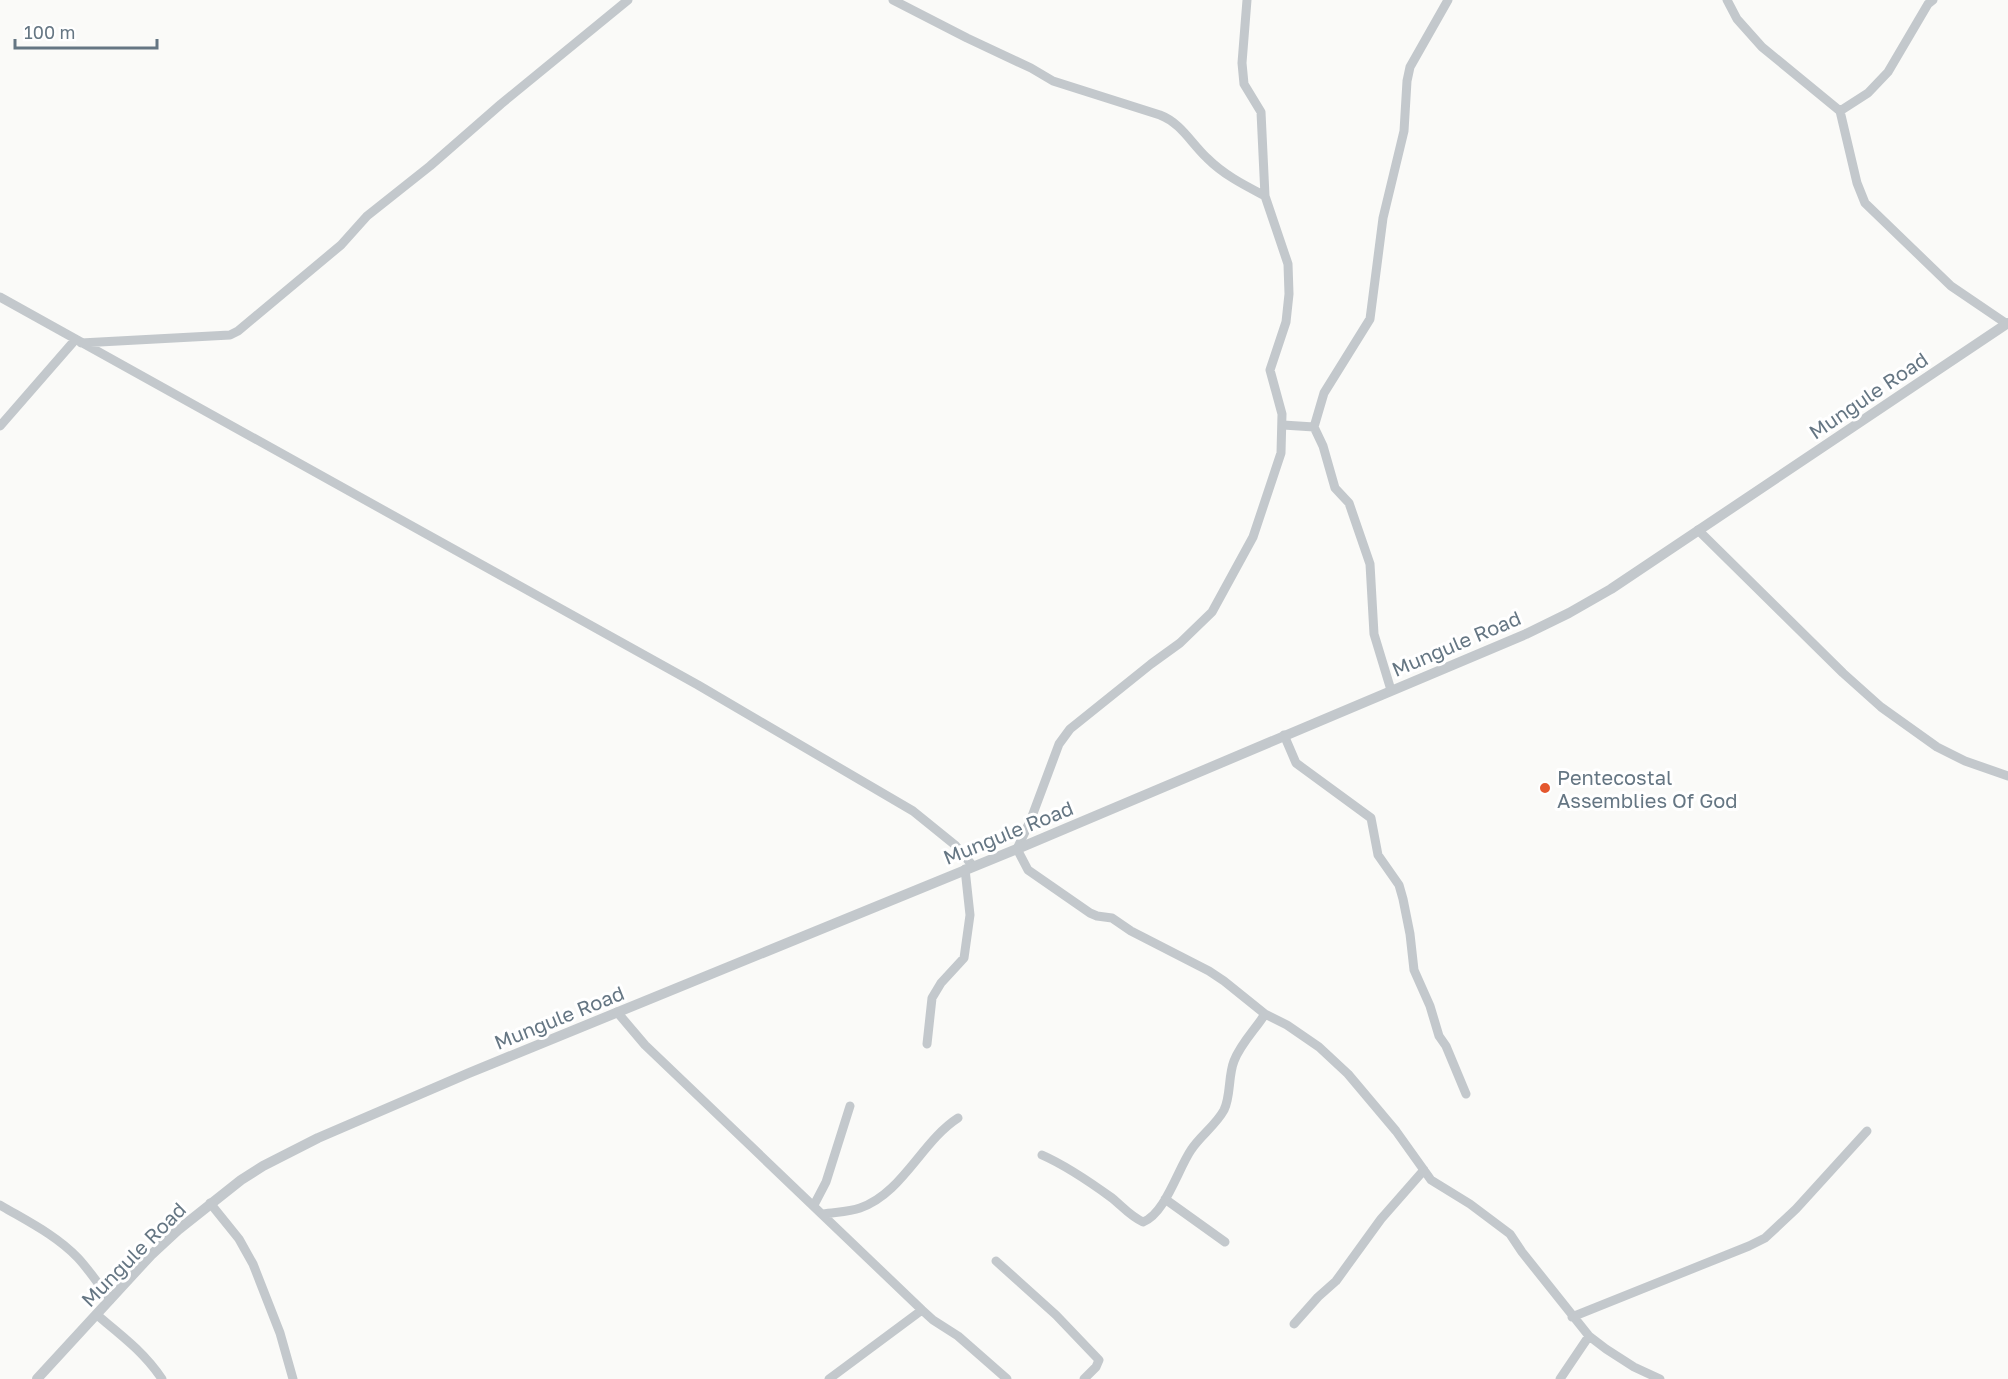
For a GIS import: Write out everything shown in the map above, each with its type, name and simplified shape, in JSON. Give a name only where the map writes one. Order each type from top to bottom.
[{"type":"street","points":[[0,426],[78,341],[230,335],[238,331],[341,245],[367,216],[628,0]]},
{"type":"street","points":[[893,0],[1053,81],[1175,121],[1208,159],[1233,179],[1265,196]]},
{"type":"street","points":[[1247,0],[1244,84],[1261,112],[1265,196],[1288,264],[1289,294],[1286,322],[1270,370],[1282,414],[1281,453],[1253,537],[1212,612],[1180,643],[1070,729],[1059,744],[1031,819],[1017,849],[1028,870],[1089,913],[1112,918],[1131,931],[1209,971],[1264,1014],[1287,1025],[1319,1047],[1348,1074],[1396,1131],[1431,1180],[1470,1204],[1510,1234],[1572,1317],[1589,1336],[1634,1367],[1660,1379]]},
{"type":"street","points":[[1392,690],[1374,634],[1372,585],[1367,555],[1349,503],[1335,488],[1323,446],[1314,427],[1323,393],[1370,319],[1383,218],[1404,132],[1410,67],[1448,0]]},
{"type":"street","points":[[1727,0],[1737,19],[1762,47],[1840,111],[1857,183],[1865,203],[1951,286],[2008,323]]},
{"type":"street","points":[[1840,111],[1869,93],[1888,72],[1928,4],[1933,0]]},
{"type":"street","points":[[0,297],[480,562],[913,811],[955,845],[969,868],[970,915],[964,958],[941,983],[932,998],[927,1044]]},
{"type":"street","name":"Mungule Road","points":[[37,1379],[151,1255],[210,1203],[263,1166],[318,1138],[617,1012],[1017,849],[1569,614],[1620,583],[2008,323]]},
{"type":"street","points":[[1282,424],[1314,427]]},
{"type":"street","points":[[1698,530],[1843,673],[1881,707],[1937,747],[2008,776]]},
{"type":"street","points":[[1284,735],[1296,763],[1371,818],[1378,855],[1399,885],[1403,899],[1414,970],[1430,1006],[1439,1036],[1446,1046],[1466,1094]]},
{"type":"street","points":[[617,1012],[645,1045],[922,1310],[958,1336],[1007,1379]]},
{"type":"street","points":[[1042,1155],[1065,1165],[1112,1198],[1131,1217],[1143,1222],[1150,1219],[1165,1199],[1190,1151],[1225,1109],[1234,1060],[1264,1014]]},
{"type":"street","points":[[814,1205],[826,1182],[850,1106]]},
{"type":"street","points":[[823,1214],[860,1208],[884,1194],[918,1160],[941,1132],[958,1118]]},
{"type":"street","points":[[1572,1317],[1765,1238],[1796,1209],[1867,1131]]},
{"type":"street","points":[[1294,1324],[1336,1281],[1381,1219],[1424,1170]]},
{"type":"street","points":[[1165,1199],[1225,1242]]},
{"type":"street","points":[[210,1203],[239,1239],[253,1264],[280,1333],[293,1379]]},
{"type":"street","points":[[0,1205],[44,1230],[66,1246],[80,1259],[110,1299]]},
{"type":"street","points":[[996,1261],[1056,1315],[1099,1360],[1096,1367],[1084,1379]]},
{"type":"street","points":[[829,1379],[922,1310]]},
{"type":"street","points":[[97,1315],[143,1354],[162,1379]]},
{"type":"street","points":[[1560,1379],[1589,1336]]},
{"type":"place","name":"Pentecostal Assemblies Of God","points":[[1545,788]]}]
